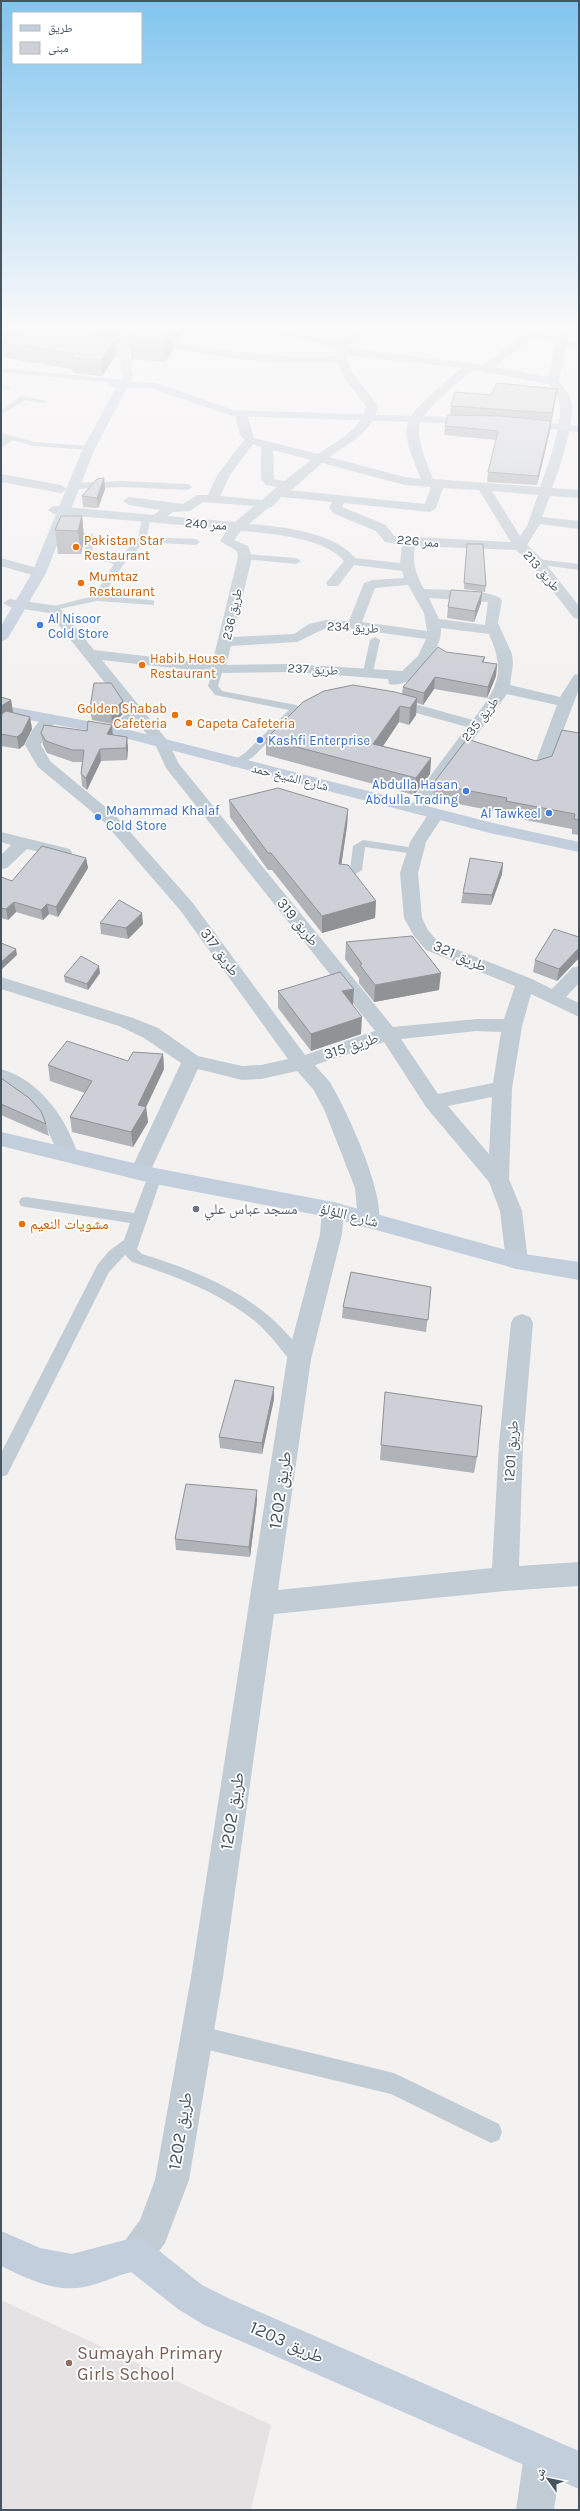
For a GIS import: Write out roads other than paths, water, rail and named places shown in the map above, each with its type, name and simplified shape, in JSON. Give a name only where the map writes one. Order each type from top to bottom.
[{"type":"street","points":[[33,572],[84,448]]},
{"type":"street","points":[[213,498],[224,474],[244,448]]},
{"type":"street","points":[[267,448],[267,479],[285,490],[339,501],[430,508],[433,484],[417,448]]},
{"type":"street","points":[[280,448],[388,478],[433,484],[579,494]]},
{"type":"street","points":[[245,557],[243,549],[227,544],[226,541],[238,526],[268,504],[320,458],[334,448]]},
{"type":"street","name":"طريق 213","points":[[520,546],[527,539],[535,520],[559,448]]},
{"type":"street","points":[[1,478],[67,490]]},
{"type":"street","name":"طريق 213","points":[[484,488],[520,546],[537,562],[579,615]]},
{"type":"street","points":[[129,501],[182,509],[198,499],[213,498],[268,504]]},
{"type":"street","name":"ممر 226","points":[[339,501],[335,508],[337,510],[381,528],[388,538],[409,542],[520,546]]},
{"type":"street","points":[[150,520],[170,508]]},
{"type":"street","points":[[1,638],[16,603],[54,534],[59,510]]},
{"type":"street","name":"ممر 240","points":[[59,510],[150,520],[238,526],[314,538],[344,552],[351,561]]},
{"type":"street","points":[[535,520],[579,525]]},
{"type":"street","points":[[409,542],[413,581],[435,629],[427,654],[408,676],[374,693],[475,725]]},
{"type":"street","name":"طريق 236","points":[[218,669],[226,642],[245,557]]},
{"type":"street","points":[[333,583],[351,561],[413,581]]},
{"type":"street","points":[[1,562],[33,572]]},
{"type":"street","points":[[354,624],[369,586],[376,583],[413,581]]},
{"type":"street","name":"طريق 235","points":[[413,581],[493,598],[496,602],[492,617],[494,630],[506,659],[502,688],[498,698],[475,725],[468,747],[424,795],[429,812]]},
{"type":"street","points":[[16,603],[53,609],[91,654],[133,710],[162,743]]},
{"type":"street","points":[[1,618],[16,603]]},
{"type":"street","name":"طريق 234","points":[[226,642],[297,638],[314,627],[326,624],[494,630]]},
{"type":"street","name":"طريق 237","points":[[91,654],[218,669],[292,668],[368,672],[408,676]]},
{"type":"street","points":[[511,762],[533,769],[542,767],[556,734],[570,691],[579,678]]},
{"type":"street","points":[[502,688],[566,703]]},
{"type":"street","name":"شارع الشيخ حمد","points":[[1,710],[114,731],[235,764],[579,847]]},
{"type":"street","points":[[114,731],[129,721],[134,715],[133,710]]},
{"type":"street","name":"طريق 317","points":[[51,719],[38,733],[33,745],[44,764],[108,818],[186,906],[301,1062],[320,1085],[334,1109],[366,1188],[369,1220]]},
{"type":"street","points":[[556,734],[571,738]]},
{"type":"street","name":"طريق 319","points":[[162,743],[172,765],[388,1034],[433,1102],[498,1179],[511,1211],[517,1261]]},
{"type":"street","name":"طريق 321","points":[[429,812],[409,873],[413,918],[420,932],[432,946],[525,983],[579,1010]]},
{"type":"street","points":[[1,837],[64,853]]},
{"type":"street","points":[[1,864],[23,843]]},
{"type":"street","points":[[554,998],[579,972]]},
{"type":"street","name":"طريق 315","points":[[1,983],[126,1022],[152,1033],[192,1061],[253,1073],[301,1062],[388,1034],[477,1025],[512,1026]]},
{"type":"street","name":"طريق 319","points":[[498,1179],[502,1088],[512,1026],[525,983]]},
{"type":"street","points":[[147,1174],[192,1061]]},
{"type":"street","points":[[1,1076],[36,1100],[48,1111],[57,1125],[68,1155]]},
{"type":"street","points":[[433,1102],[502,1088]]},
{"type":"street","name":"شارع اللؤلؤ","points":[[1,1139],[147,1174],[333,1210],[517,1261],[579,1272]]},
{"type":"street","name":"طريق 1202","points":[[136,2254],[153,2231],[164,2206],[172,2180],[264,1603],[299,1359],[331,1234],[333,1210]]},
{"type":"street","name":"طريق 1201","points":[[505,1579],[511,1444],[522,1323]]},
{"type":"street","points":[[264,1603],[505,1579],[579,1574]]},
{"type":"street","points":[[1,2248],[48,2268],[65,2271],[82,2270],[136,2254]]},
{"type":"street","name":"طريق 1203","points":[[136,2254],[190,2297],[217,2312],[579,2470]]},
{"type":"street","points":[[535,2510],[543,2455]]},
{"type":"lane","points":[[70,448],[83,451]]},
{"type":"lane","points":[[67,490],[122,484],[188,487]]},
{"type":"lane","points":[[97,598],[119,563],[142,539],[150,520]]},
{"type":"lane","points":[[54,534],[89,536],[91,538],[87,552],[119,563]]},
{"type":"lane","points":[[142,539],[196,542]]},
{"type":"lane","points":[[245,557],[296,561]]},
{"type":"lane","points":[[537,562],[579,567]]},
{"type":"lane","points":[[53,609],[97,598],[151,603]]},
{"type":"lane","name":"طريق 234","points":[[368,672],[375,640]]},
{"type":"lane","points":[[218,669],[213,686],[219,693],[303,706],[249,755],[235,764]]},
{"type":"lane","points":[[356,870],[359,846],[363,843],[415,852]]},
{"type":"lane","points":[[147,1174],[137,1219],[128,1248],[136,1258],[204,1282],[256,1313],[299,1359]]},
{"type":"lane","points":[[26,1202],[137,1219]]},
{"type":"lane","points":[[1,1470],[103,1268],[114,1255],[130,1242]]},
{"type":"lane","points":[[196,2036],[394,2084],[491,2132]]},
{"type":"place","name":"Pakistan Star Restaurant","points":[[76,547]]},
{"type":"place","name":"Mumtaz Restaurant","points":[[81,583]]},
{"type":"place","name":"Al Nisoor Cold Store","points":[[40,625]]},
{"type":"place","name":"Habib House Restaurant","points":[[142,665]]},
{"type":"place","name":"Golden Shabab Cafeteria","points":[[175,715]]},
{"type":"place","name":"Capeta Cafeteria","points":[[189,723]]},
{"type":"place","name":"Kashfi Enterprise","points":[[260,740]]},
{"type":"place","name":"Abdulla Hasan Abdulla Trading","points":[[466,791]]},
{"type":"place","name":"Al Tawkeel","points":[[549,813]]},
{"type":"place","name":"Mohammad Khalaf Cold Store","points":[[98,817]]},
{"type":"place","name":"مسجد عباس علي","points":[[196,1209]]},
{"type":"place","name":"مشويات النعيم","points":[[22,1224]]},
{"type":"place","name":"Sumayah Primary Girls School","points":[[69,2363]]}]
